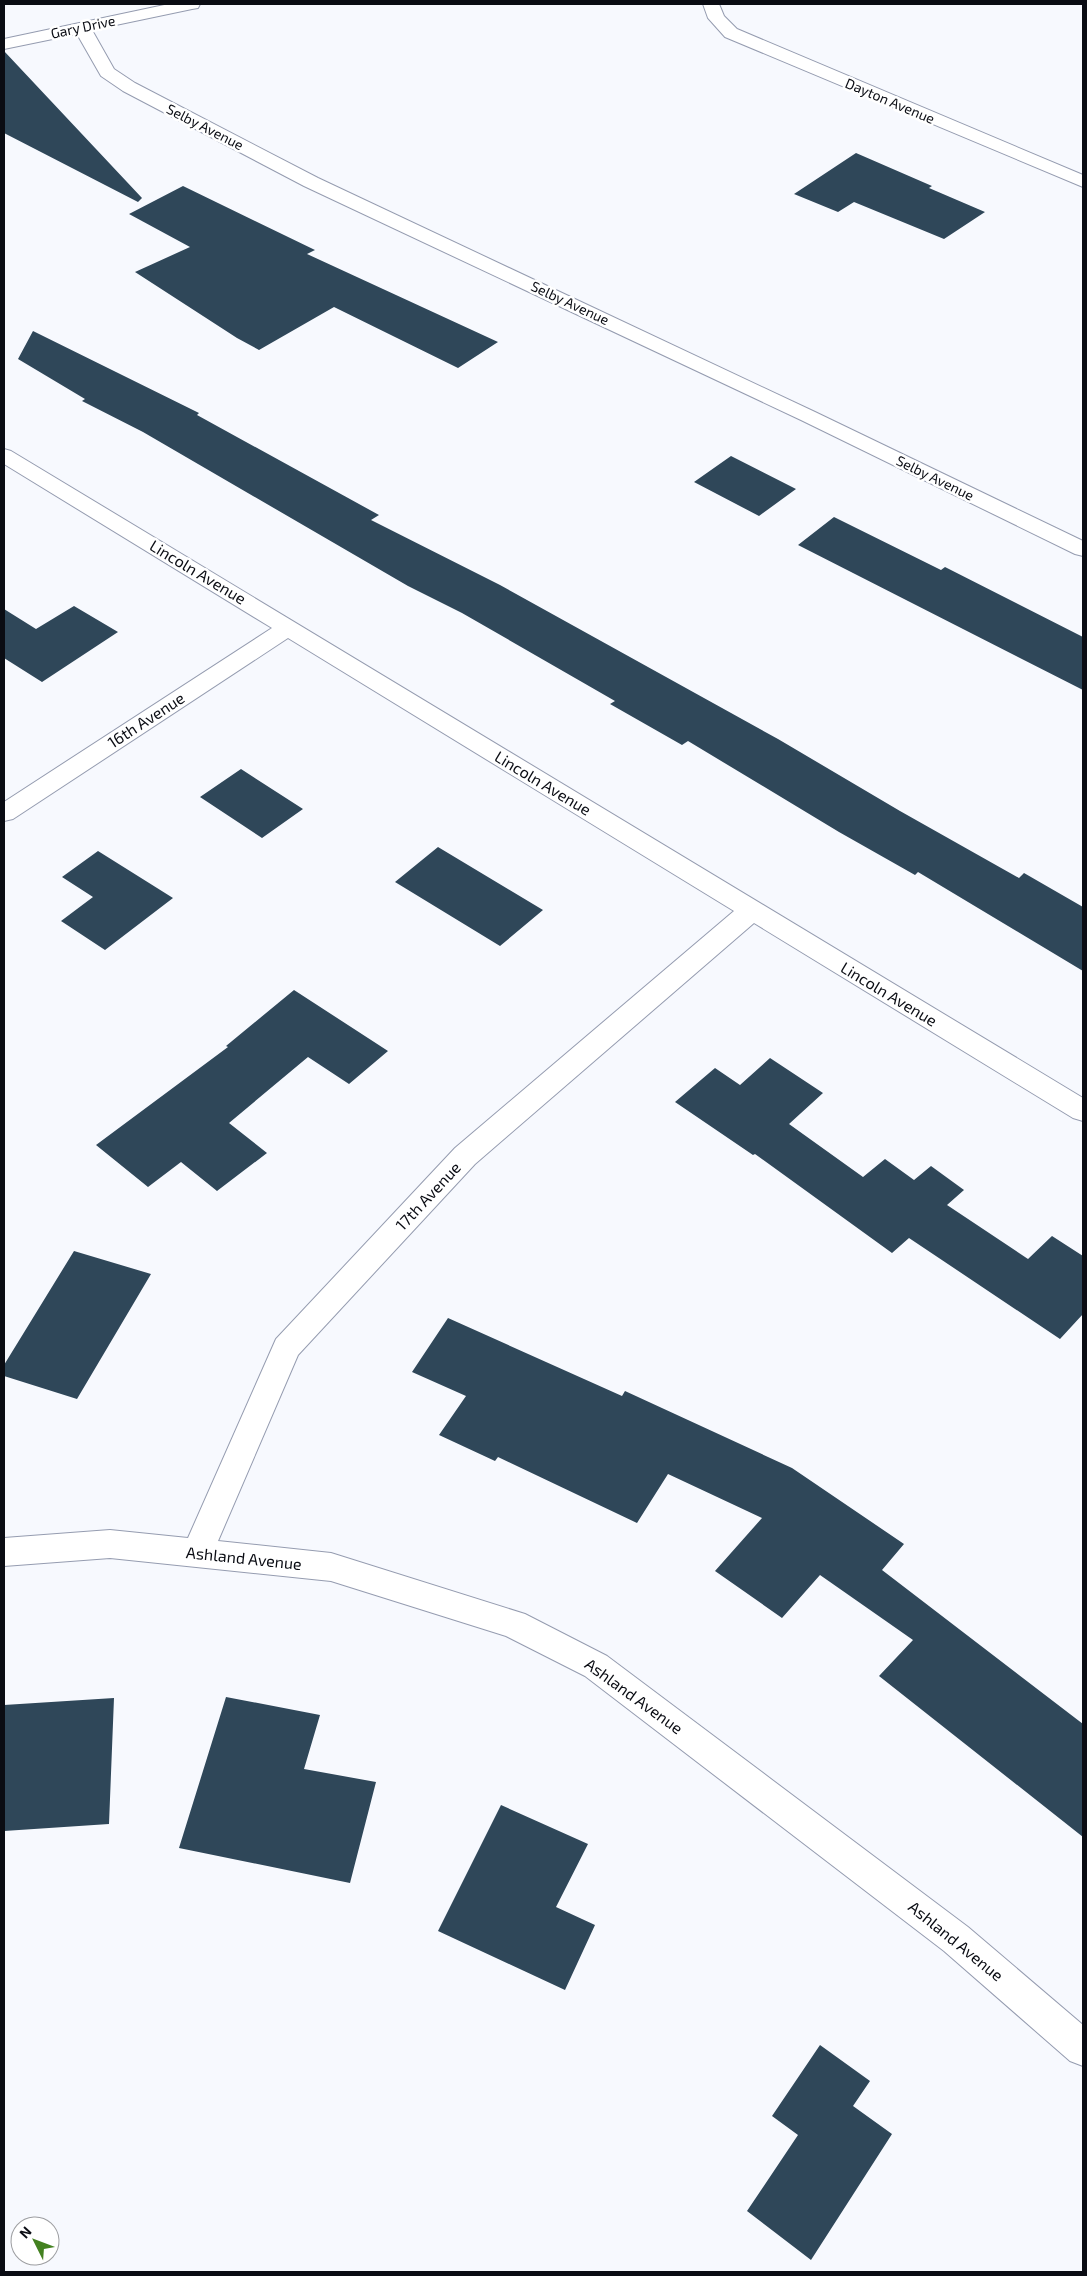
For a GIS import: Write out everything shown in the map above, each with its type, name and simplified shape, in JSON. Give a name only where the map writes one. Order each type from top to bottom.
[{"type":"street","name":"Gary Drive","points":[[4,44],[192,4]]},
{"type":"street","name":"Dayton Avenue","points":[[711,4],[716,18],[731,33],[1083,182]]},
{"type":"street","name":"Selby Avenue","points":[[82,27],[107,72],[129,87],[311,182],[808,416],[1083,549]]},
{"type":"street","name":"Lincoln Avenue","points":[[4,455],[1083,1111]]},
{"type":"street","name":"16th Avenue","points":[[4,813],[289,627]]},
{"type":"street","name":"17th Avenue","points":[[197,1553],[286,1348],[465,1156],[752,910]]},
{"type":"street","name":"Ashland Avenue","points":[[4,1552],[110,1544],[331,1567],[514,1624],[596,1666],[956,1939],[1083,2048]]},
{"type":"building","points":[[4,51],[142,198],[138,202],[4,133]]},
{"type":"building","points":[[856,153],[932,186],[929,188],[985,212],[944,239],[854,202],[838,212],[794,194]]},
{"type":"building","points":[[183,186],[315,250],[307,254],[498,342],[458,368],[334,307],[259,350],[237,338],[135,272],[190,247],[129,214]]},
{"type":"building","points":[[33,331],[199,413],[197,415],[379,515],[371,520],[500,585],[778,739],[1019,878],[1024,873],[1083,907],[1083,971],[918,872],[915,875],[839,832],[688,741],[682,745],[610,704],[615,701],[462,613],[408,586],[143,432],[82,401],[85,399],[18,359]]},
{"type":"building","points":[[731,456],[796,489],[759,516],[694,482]]},
{"type":"building","points":[[834,517],[941,570],[945,567],[1083,637],[1083,690],[798,545]]},
{"type":"building","points":[[74,606],[118,632],[42,682],[4,658],[4,609],[36,629]]},
{"type":"building","points":[[241,769],[303,809],[262,838],[200,797]]},
{"type":"building","points":[[438,847],[543,910],[500,946],[395,882]]},
{"type":"building","points":[[98,851],[173,898],[105,950],[61,921],[93,897],[62,877]]},
{"type":"building","points":[[294,990],[388,1051],[349,1084],[308,1057],[229,1123],[267,1153],[217,1191],[181,1162],[148,1187],[96,1145],[228,1047],[226,1046]]},
{"type":"building","points":[[770,1058],[823,1093],[789,1124],[863,1177],[885,1159],[914,1180],[931,1166],[964,1190],[947,1205],[1028,1259],[1052,1236],[1083,1256],[1083,1314],[1060,1339],[909,1238],[892,1253],[755,1154],[753,1155],[675,1102],[715,1068],[740,1085]]},
{"type":"building","points":[[74,1251],[151,1274],[77,1399],[4,1376],[4,1365]]},
{"type":"building","points":[[448,1318],[622,1396],[625,1391],[792,1468],[904,1544],[882,1570],[1083,1724],[1083,1837],[879,1676],[913,1640],[820,1575],[782,1618],[715,1571],[762,1518],[668,1474],[637,1523],[498,1457],[495,1461],[439,1435],[466,1396],[412,1372]]},
{"type":"building","points":[[226,1697],[320,1715],[304,1769],[376,1782],[350,1883],[179,1848]]},
{"type":"building","points":[[114,1698],[109,1824],[4,1831],[4,1705]]},
{"type":"building","points":[[501,1805],[588,1844],[556,1907],[595,1925],[565,1990],[438,1931]]},
{"type":"building","points":[[820,2045],[870,2081],[853,2106],[892,2134],[811,2260],[747,2211],[798,2135],[772,2116]]}]
